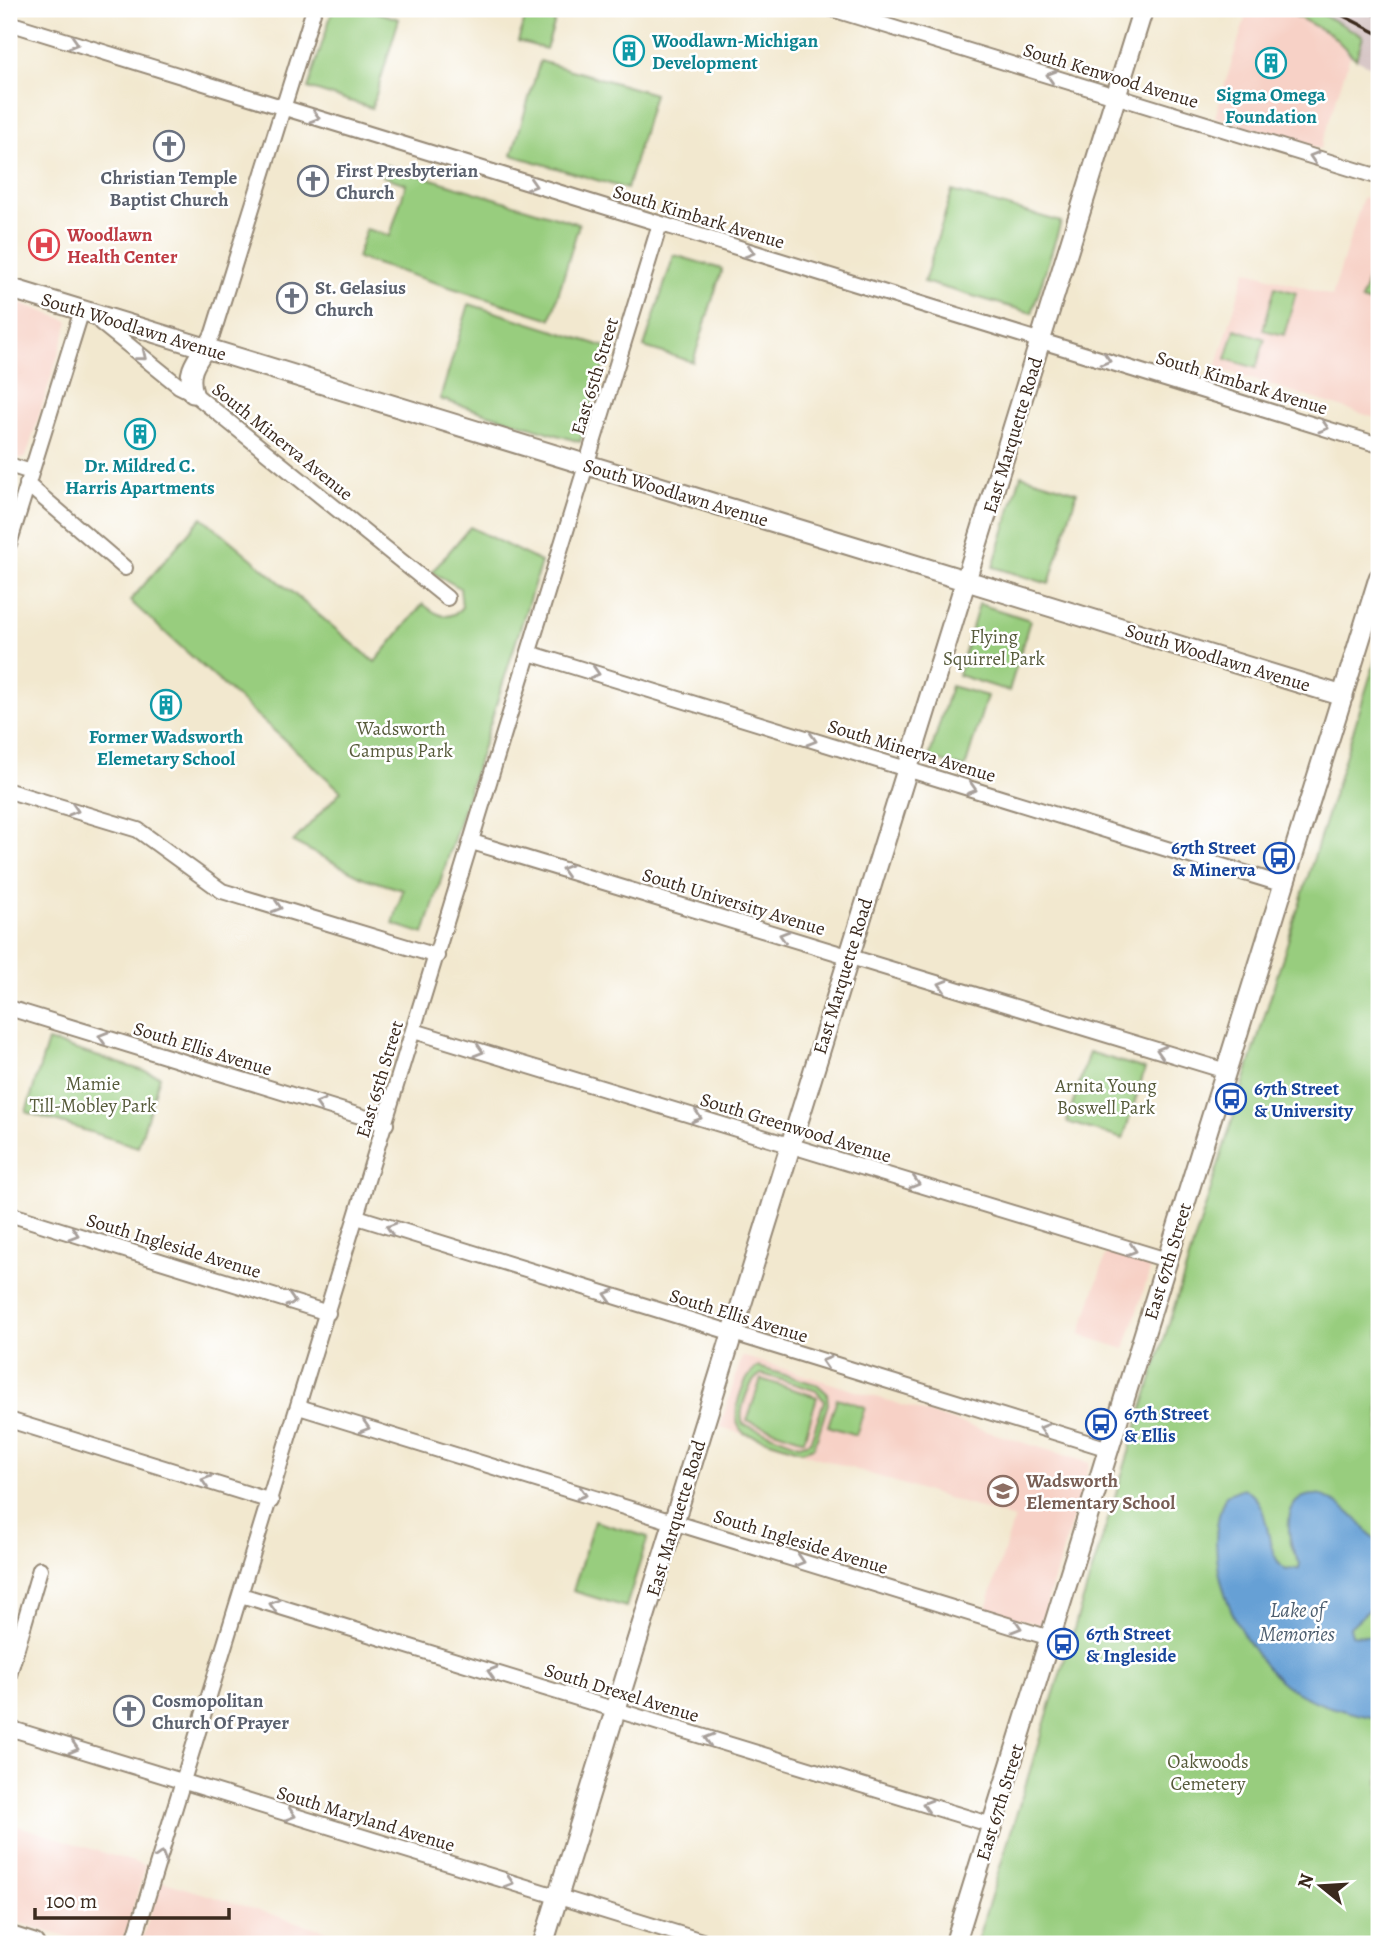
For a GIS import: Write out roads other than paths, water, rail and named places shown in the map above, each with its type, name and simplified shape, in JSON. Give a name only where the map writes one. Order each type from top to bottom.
[{"type":"street","points":[[193,393],[189,379],[192,366],[213,333],[314,9]]},
{"type":"street","name":"South Kenwood Avenue","points":[[832,9],[1379,177]]},
{"type":"street","name":"East Marquette Road","points":[[543,1944],[1143,9]]},
{"type":"street","name":"South Kimbark Avenue","points":[[9,23],[1379,444]]},
{"type":"street","name":"East 65th Street","points":[[134,1944],[660,224]]},
{"type":"street","name":"South Woodlawn Avenue","points":[[9,288],[1343,695]]},
{"type":"street","points":[[9,544],[29,478],[88,312]]},
{"type":"street","name":"South Minerva Avenue","points":[[88,312],[447,598]]},
{"type":"street","points":[[9,465],[29,478],[125,568]]},
{"type":"street","name":"East 67th Street","points":[[955,1944],[1379,578]]},
{"type":"street","name":"South Minerva Avenue","points":[[529,653],[1284,885]]},
{"type":"street","points":[[9,791],[138,830],[222,891],[437,956]]},
{"type":"street","name":"South University Avenue","points":[[472,842],[1226,1071]]},
{"type":"street","name":"South Ellis Avenue","points":[[9,1008],[386,1124]]},
{"type":"street","name":"South Greenwood Avenue","points":[[414,1031],[1167,1260]]},
{"type":"street","name":"South Ingleside Avenue","points":[[9,1214],[328,1312]]},
{"type":"street","name":"South Ellis Avenue","points":[[357,1217],[1109,1448]]},
{"type":"street","name":"South Ingleside Avenue","points":[[299,1407],[1050,1637]]},
{"type":"street","points":[[9,1420],[271,1501]]},
{"type":"street","points":[[9,1675],[40,1569]]},
{"type":"street","name":"South Drexel Avenue","points":[[242,1595],[992,1825]]},
{"type":"street","name":"South Maryland Avenue","points":[[9,1728],[712,1944]]},
{"type":"street","points":[[9,1936],[34,1944]]},
{"type":"water","name":"Lake of Memories","points":[[1243,1488],[1253,1495],[1260,1505],[1277,1561],[1285,1570],[1299,1568],[1300,1563],[1291,1544],[1289,1522],[1296,1502],[1304,1497],[1316,1495],[1334,1501],[1351,1514],[1379,1544],[1379,1611],[1369,1610],[1350,1627],[1352,1635],[1379,1637],[1379,1719],[1330,1707],[1284,1684],[1267,1667],[1237,1623],[1226,1597],[1216,1544],[1218,1518],[1226,1495]]},
{"type":"railway","points":[[1330,9],[1379,34]]},
{"type":"railway","points":[[1364,9],[1379,17]]},
{"type":"place","name":"Woodlawn-Michigan Development","points":[[629,51]]},
{"type":"place","name":"Sigma Omega Foundation","points":[[1271,63]]},
{"type":"place","name":"Christian Temple Baptist Church","points":[[169,146]]},
{"type":"place","name":"First Presbyterian Church","points":[[313,181]]},
{"type":"place","name":"Woodlawn Health Center","points":[[44,245]]},
{"type":"place","name":"St. Gelasius Church","points":[[292,298]]},
{"type":"place","name":"Dr. Mildred C. Harris Apartments","points":[[140,434]]},
{"type":"place","name":"Former Wadsworth Elemetary School","points":[[166,705]]},
{"type":"place","name":"67th Street & Minerva","points":[[1279,858]]},
{"type":"place","name":"67th Street & University","points":[[1231,1099]]},
{"type":"place","name":"67th Street & Ellis","points":[[1101,1424]]},
{"type":"place","name":"Wadsworth Elementary School","points":[[1003,1491]]},
{"type":"place","name":"67th Street & Ingleside","points":[[1063,1644]]},
{"type":"place","name":"Cosmopolitan Church Of Prayer","points":[[129,1711]]},
{"type":"park label","name":"Flying Squirrel Park","points":[[994,647]]},
{"type":"park label","name":"Wadsworth Campus Park","points":[[401,739]]},
{"type":"park label","name":"Mamie Till-Mobley Park","points":[[93,1094]]},
{"type":"park label","name":"Arnita Young Boswell Park","points":[[1106,1096]]},
{"type":"park label","name":"Oakwoods Cemetery","points":[[1208,1772]]}]
